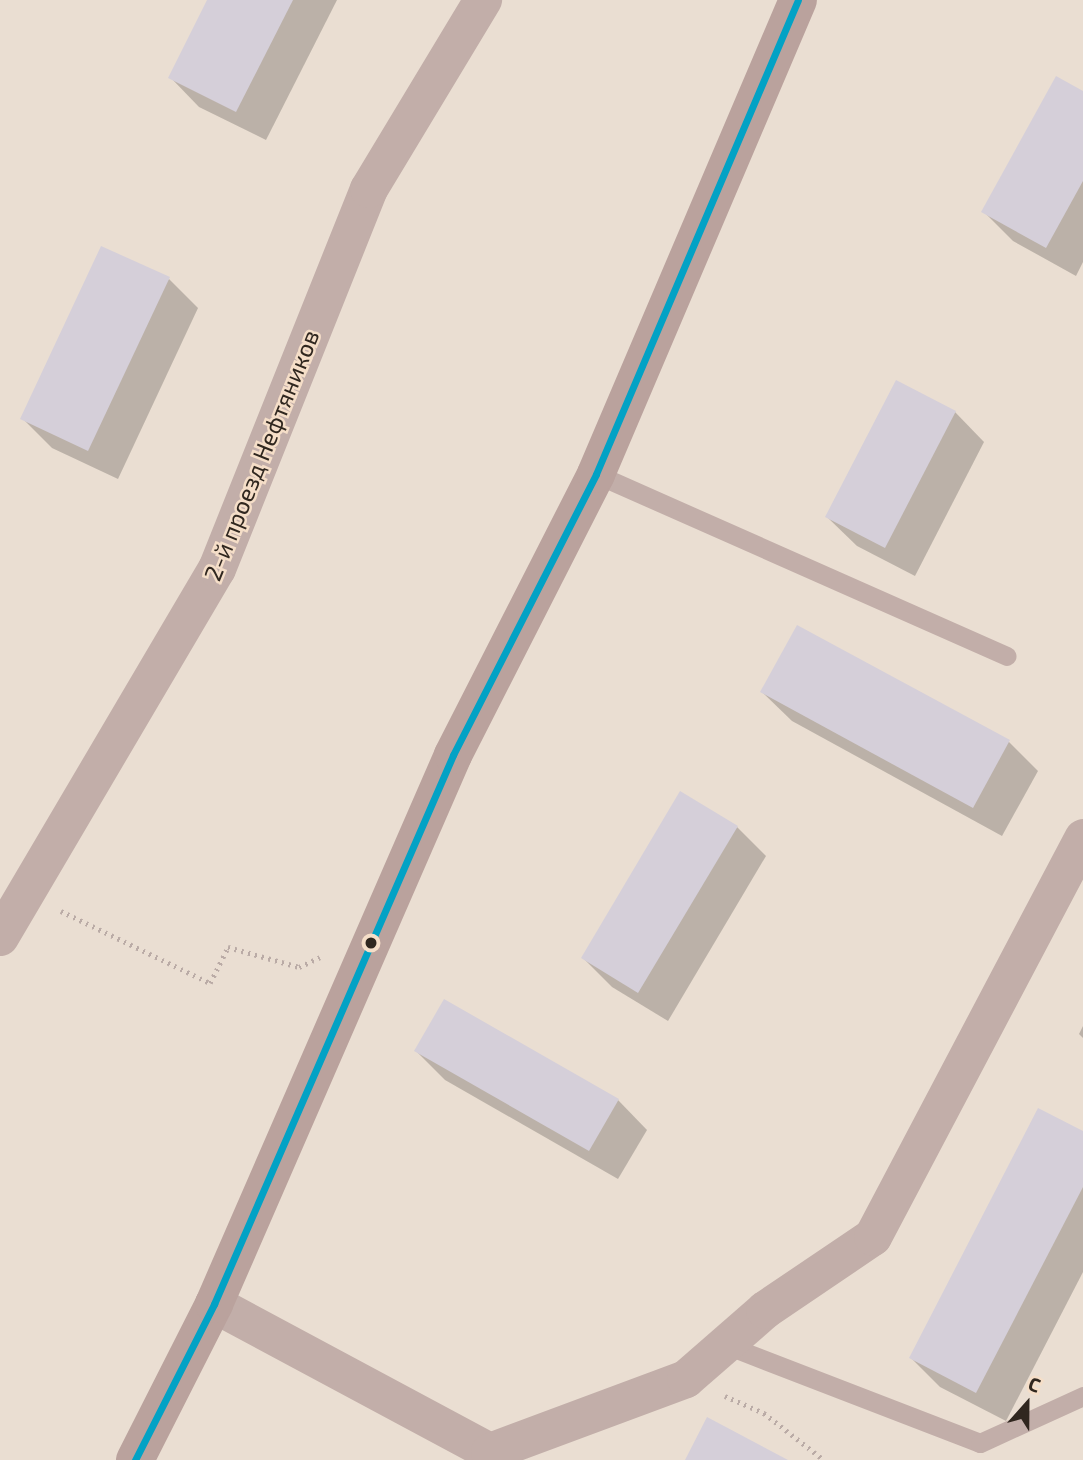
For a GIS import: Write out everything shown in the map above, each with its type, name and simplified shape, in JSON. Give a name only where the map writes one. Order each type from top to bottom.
[{"type":"street","name":"2-й проезд Нефтяников","points":[[0,937],[217,569],[369,189],[483,0]]},
{"type":"street","points":[[135,1460],[215,1304],[373,933],[453,755],[596,474],[798,0]]},
{"type":"street","points":[[215,1304],[490,1452],[687,1379],[765,1310],[873,1237],[1083,838]]},
{"type":"lane","points":[[596,474],[1007,656]]},
{"type":"lane","points":[[726,1345],[980,1443],[1083,1396]]},
{"type":"path","points":[[25,894],[209,983],[228,947],[299,967],[373,933]]},
{"type":"path","points":[[687,1379],[764,1413],[824,1460]]},
{"type":"building","points":[[207,0],[293,0],[236,112],[168,78]]},
{"type":"building","points":[[1056,76],[1083,91],[1083,181],[1046,248],[981,212]]},
{"type":"building","points":[[101,246],[170,277],[88,451],[20,419]]},
{"type":"building","points":[[896,380],[956,411],[885,548],[825,517]]},
{"type":"building","points":[[797,625],[1010,740],[973,808],[760,692]]},
{"type":"building","points":[[680,791],[738,826],[638,993],[581,958]]},
{"type":"building","points":[[444,999],[619,1099],[589,1151],[414,1051]]},
{"type":"building","points":[[1038,1108],[1083,1131],[1083,1187],[976,1393],[909,1358]]},
{"type":"building","points":[[707,1417],[788,1460],[685,1460]]},
{"type":"transit line","points":[[135,1460],[214,1304],[453,755],[596,474],[798,0]]}]
